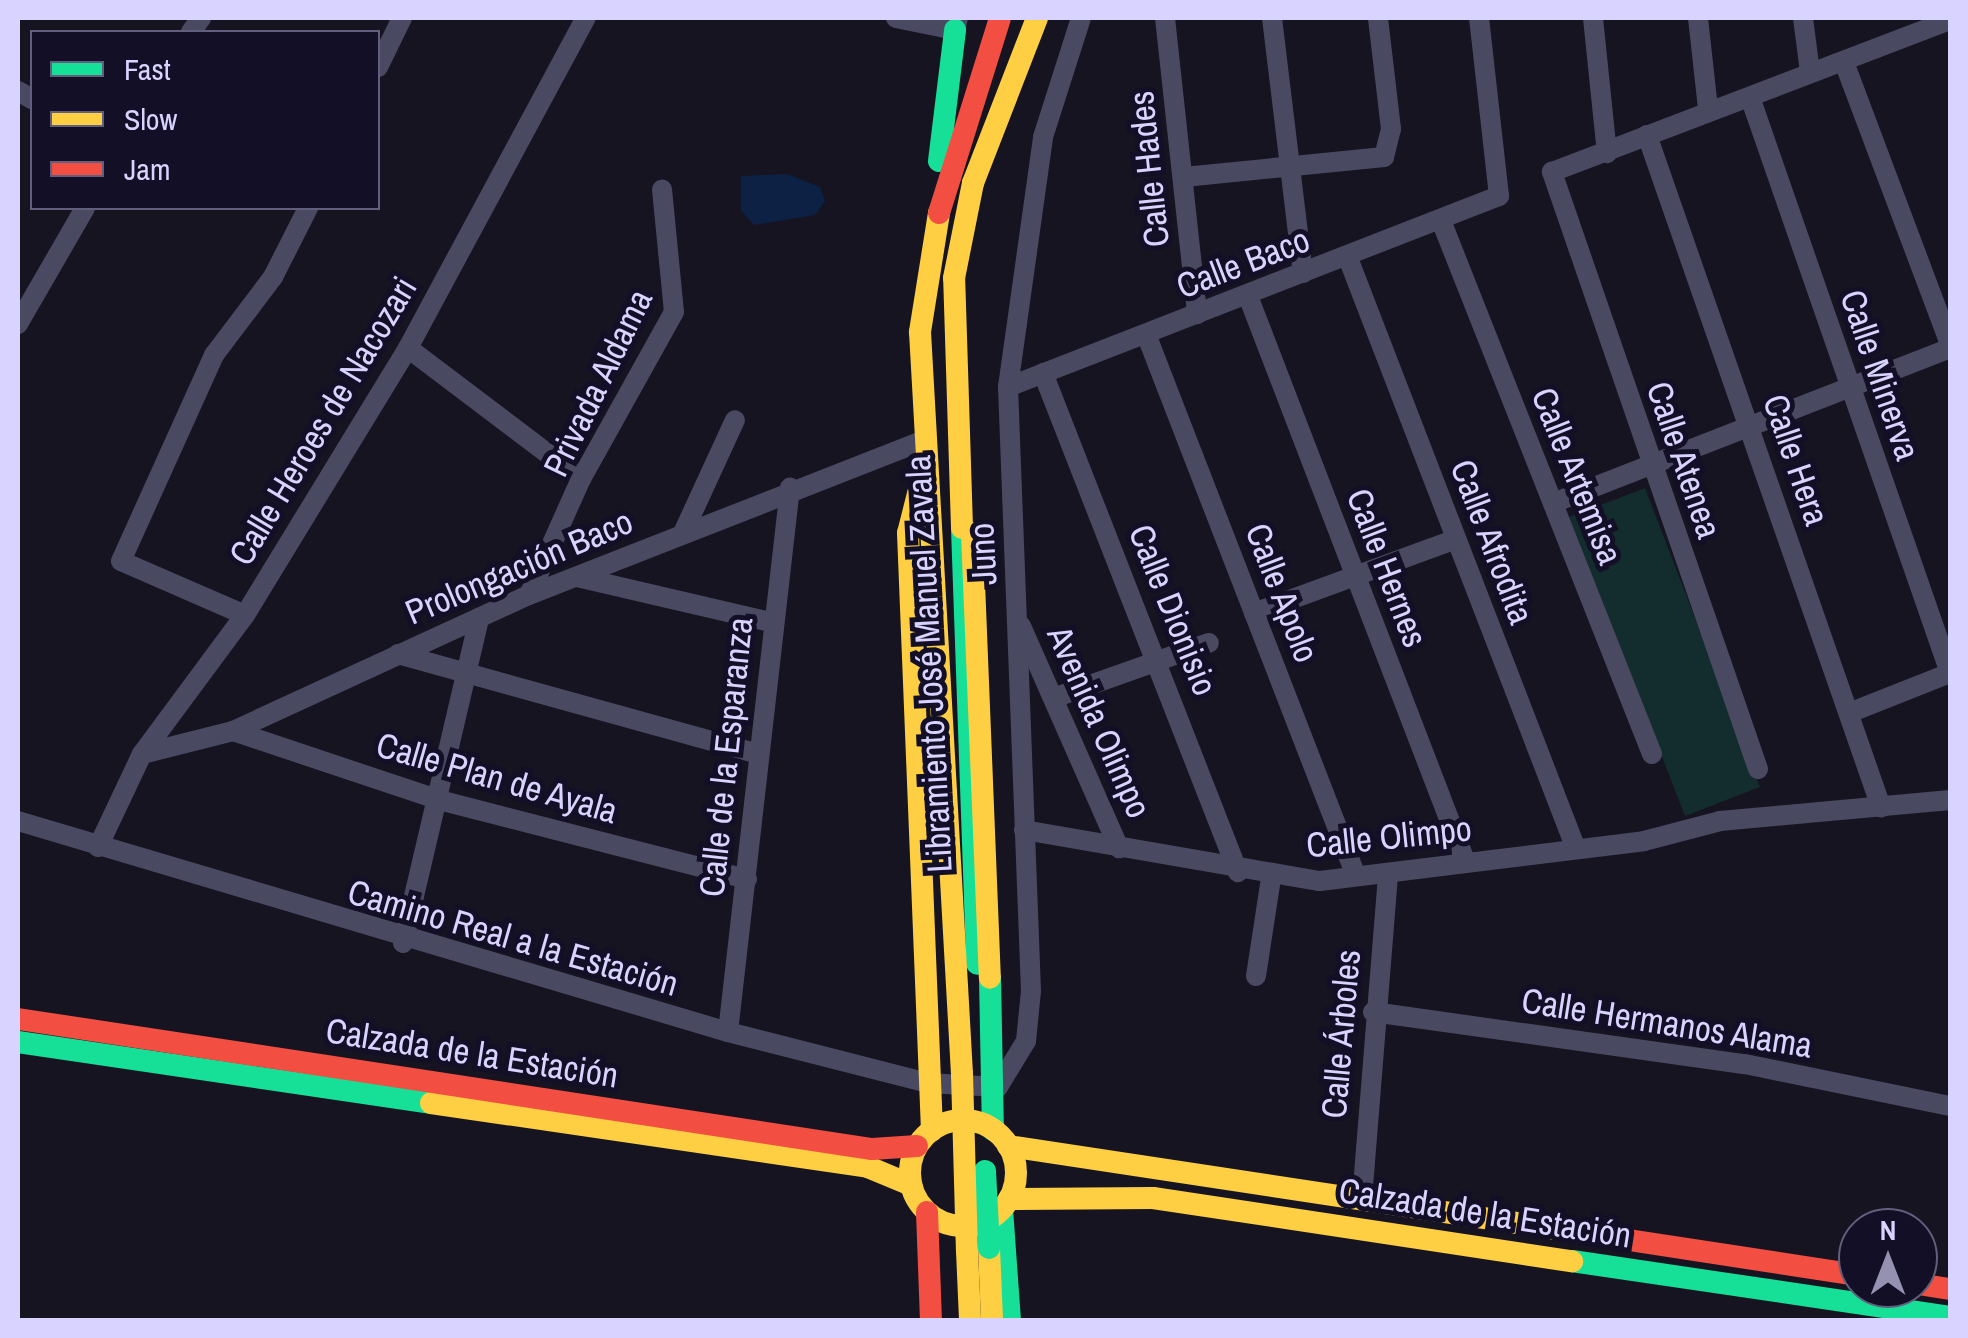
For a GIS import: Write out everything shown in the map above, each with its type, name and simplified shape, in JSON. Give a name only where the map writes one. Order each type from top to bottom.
[{"type":"main road","name":"Libramiento José Manuel Zavala","points":[[980,1078],[924,440],[930,246],[1000,18]]},
{"type":"main road","name":"Libramiento José Manuel Zavala","points":[[970,1320],[978,1250],[980,1078],[958,499],[954,278],[973,183],[1037,18]]},
{"type":"main road","points":[[930,246],[956,24]]},
{"type":"main road","points":[[924,466],[908,534],[928,1083],[924,1138],[911,1184],[927,1212],[931,1320]]},
{"type":"main road","name":"Calzada de la Estación","points":[[18,1019],[872,1150],[924,1138]]},
{"type":"main road","name":"Calzada de la Estación","points":[[18,1042],[868,1168],[911,1184]]},
{"type":"main road","points":[[980,1078],[1016,1173],[1005,1204],[1010,1320]]},
{"type":"main road","points":[[924,1138],[962,1120],[1001,1138]]},
{"type":"main road","name":"Calzada de la Estación","points":[[1001,1138],[1362,1199],[1838,1272]]},
{"type":"main road","name":"Calzada de la Estación","points":[[1005,1204],[1154,1198],[1950,1317]]},
{"type":"main road","points":[[927,1212],[973,1225],[1005,1204]]},
{"type":"main road","name":"Libramiento José Manuel Zavala","points":[[978,1250],[992,1320]]},
{"type":"street","points":[[380,63],[402,18]]},
{"type":"street","name":"Calle Heroes de Nacozari","points":[[98,847],[142,754],[244,615],[408,348],[586,18]]},
{"type":"street","points":[[896,18],[956,24]]},
{"type":"street","name":"Juno","points":[[980,1078],[1026,1041],[1032,991],[1008,386],[1043,137],[1081,18]]},
{"type":"street","name":"Calle Hades","points":[[1165,18],[1197,314]]},
{"type":"street","points":[[1272,18],[1303,273]]},
{"type":"street","points":[[1184,177],[1384,157],[1391,129],[1378,18]]},
{"type":"street","name":"Calle Baco","points":[[1008,386],[1442,223],[1498,196],[1479,18]]},
{"type":"street","points":[[1593,18],[1607,152],[1708,108],[1750,97],[1844,62],[1916,25],[1950,21]]},
{"type":"street","points":[[1698,18],[1708,108]]},
{"type":"street","points":[[1803,18],[1810,72]]},
{"type":"street","points":[[1553,503],[1950,346],[1844,62]]},
{"type":"street","name":"Calle Minerva","points":[[1750,97],[1950,673]]},
{"type":"street","name":"Calle Hera","points":[[1648,136],[1881,807]]},
{"type":"street","name":"Calle Atenea","points":[[1607,152],[1552,172],[1758,769]]},
{"type":"street","name":"Privada Aldama","points":[[529,595],[580,479],[679,296],[662,190]]},
{"type":"street","points":[[18,324],[83,210]]},
{"type":"street","points":[[244,615],[121,561],[214,356],[273,278],[307,210]]},
{"type":"street","name":"Calle Artemisa","points":[[1442,223],[1652,754]]},
{"type":"street","name":"Calle Afrodita","points":[[1348,258],[1576,849]]},
{"type":"street","name":"Calle Hernes","points":[[1248,296],[1466,862]]},
{"type":"street","name":"Calle Apolo","points":[[1146,334],[1356,876]]},
{"type":"street","points":[[408,348],[580,479]]},
{"type":"street","name":"Calle Dionisio","points":[[1043,374],[1157,654],[1238,872]]},
{"type":"street","points":[[683,532],[735,420]]},
{"type":"street","name":"Prolongación Baco","points":[[142,754],[233,731],[529,595],[790,488],[924,440]]},
{"type":"street","name":"Calle de la Esparanza","points":[[728,1032],[747,879],[754,754],[790,488]]},
{"type":"street","points":[[1254,613],[1456,539]]},
{"type":"street","points":[[577,577],[771,622]]},
{"type":"street","points":[[403,943],[468,679],[479,618]]},
{"type":"street","name":"Avenida Olimpo","points":[[1018,622],[1059,696],[1119,848]]},
{"type":"street","points":[[1059,696],[1157,654],[1209,643]]},
{"type":"street","points":[[398,654],[468,679],[754,754]]},
{"type":"street","points":[[1849,713],[1950,673]]},
{"type":"street","name":"Calle Plan de Ayala","points":[[233,731],[439,800],[747,879]]},
{"type":"street","points":[[1881,807],[1950,800]]},
{"type":"street","name":"Calle Olimpo","points":[[1024,830],[1270,878],[1356,876],[1644,840],[1720,821],[1792,818],[1881,807]]},
{"type":"street","name":"Camino Real a la Estación","points":[[18,822],[403,943],[728,1032],[928,1083],[980,1078]]},
{"type":"street","name":"Calle Árboles","points":[[1362,1199],[1373,1012],[1388,875]]},
{"type":"street","points":[[1256,976],[1270,878]]},
{"type":"street","name":"Calle Hermanos Alama","points":[[1373,1012],[1745,1064],[1950,1106]]},
{"type":"green space","points":[[1645,488],[1760,787],[1685,816],[1569,517]]},
{"type":"water","points":[[787,174],[820,187],[825,201],[815,215],[754,225],[741,211],[741,176]]},
{"type":"traffic: fast","points":[[939,161],[955,30]]},
{"type":"traffic: fast","points":[[962,528],[977,964]]},
{"type":"traffic: fast","points":[[990,978],[993,1130]]},
{"type":"traffic: fast","points":[[18,1042],[431,1103]]},
{"type":"traffic: fast","points":[[985,1171],[989,1248]]},
{"type":"traffic: fast","points":[[1002,1209],[1010,1320]]},
{"type":"traffic: fast","points":[[1572,1261],[1950,1317]]},
{"type":"traffic: slow","points":[[962,528],[954,278],[973,183],[1037,18]]},
{"type":"traffic: slow","points":[[939,213],[920,332],[962,1074]]},
{"type":"traffic: slow","points":[[925,466],[908,533],[932,1131]]},
{"type":"traffic: slow","points":[[972,533],[990,978]]},
{"type":"traffic: slow","points":[[962,1074],[967,1251]]},
{"type":"traffic: slow","points":[[431,1103],[868,1167],[911,1185]]},
{"type":"traffic: slow","points":[[963,1120],[983,1124],[1000,1136],[1012,1153],[1016,1173],[1012,1193],[1000,1210],[983,1222],[963,1226],[943,1222],[926,1210],[914,1193],[910,1173],[914,1153],[926,1136],[943,1124],[963,1120]]},
{"type":"traffic: slow","points":[[1008,1146],[1596,1235]]},
{"type":"traffic: slow","points":[[1009,1199],[1153,1198],[1572,1261]]},
{"type":"traffic: slow","points":[[989,1248],[992,1320]]},
{"type":"traffic: slow","points":[[967,1251],[970,1320]]},
{"type":"traffic: jam","points":[[939,213],[1000,18]]},
{"type":"traffic: jam","points":[[18,1019],[872,1149],[917,1146]]},
{"type":"traffic: jam","points":[[927,1212],[931,1320]]},
{"type":"traffic: jam","points":[[1596,1235],[1838,1272]]},
{"type":"traffic: jam","points":[[1938,1287],[1950,1289]]}]
